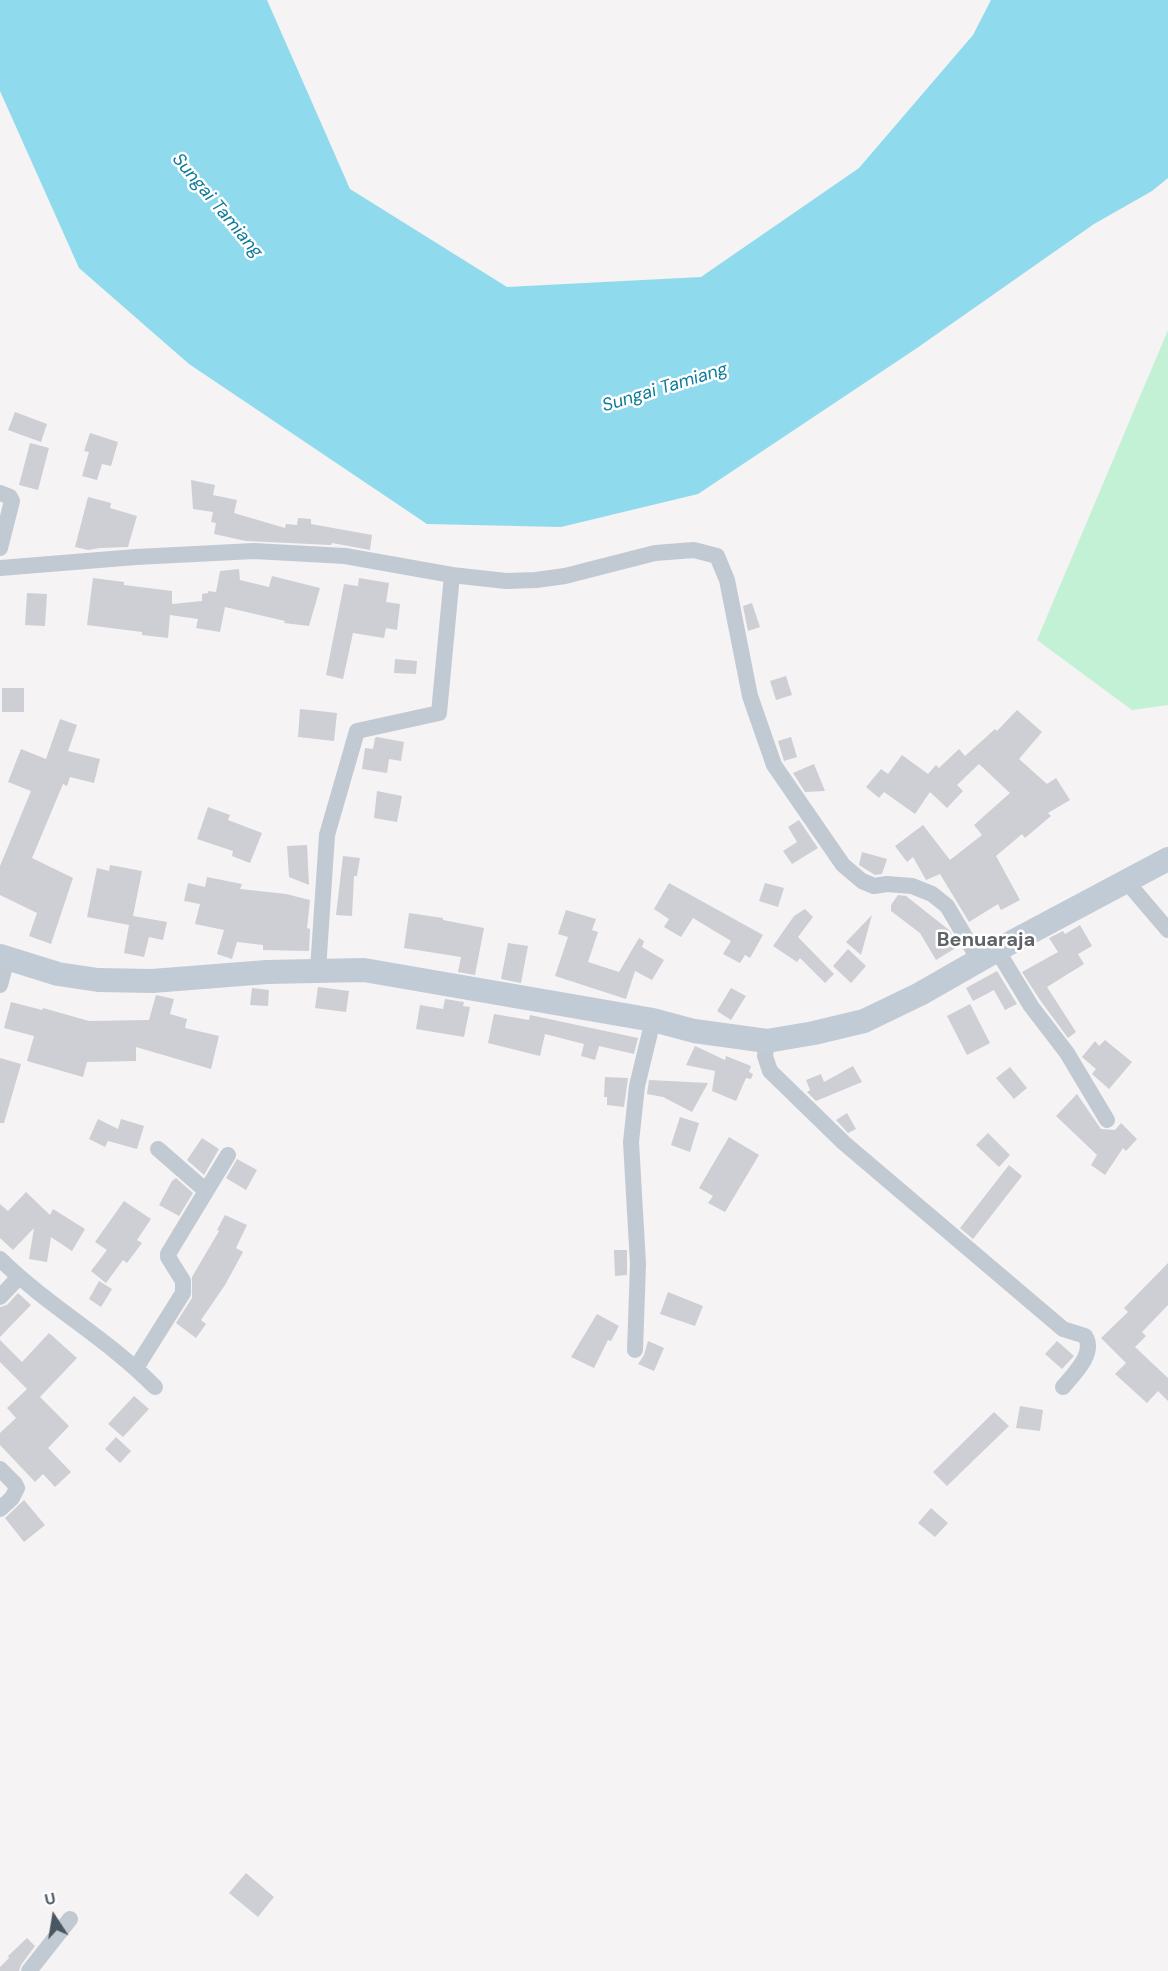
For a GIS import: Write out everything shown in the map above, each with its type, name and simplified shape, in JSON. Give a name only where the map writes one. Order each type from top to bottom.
[{"type":"main road","points":[[4,957],[57,974],[98,980],[162,980],[318,970],[364,970],[653,1020],[694,1031],[767,1041],[814,1034],[864,1021],[920,994],[1168,859]]},
{"type":"street","points":[[0,492],[10,496],[12,501],[0,548]]},
{"type":"street","points":[[0,568],[136,557],[254,551],[345,556],[452,575],[506,581],[536,580],[584,572],[655,553],[694,550],[717,556],[727,580],[750,696],[774,765],[843,865],[862,881],[874,886],[893,884],[912,886],[932,894],[947,906],[1031,1006],[1067,1053],[1107,1120]]},
{"type":"street","points":[[318,970],[327,835],[357,730],[438,713],[452,575]]},
{"type":"street","points":[[1127,882],[1168,930]]},
{"type":"street","points":[[0,986],[4,957]]},
{"type":"street","points":[[635,1350],[638,1264],[631,1142],[637,1086],[653,1020]]},
{"type":"street","points":[[767,1041],[765,1056],[770,1071],[844,1143],[1063,1329],[1085,1336],[1089,1344],[1087,1352],[1082,1363],[1063,1387]]},
{"type":"street","points":[[158,1149],[205,1190]]},
{"type":"street","points":[[136,1368],[183,1293],[183,1281],[168,1254],[228,1155]]},
{"type":"street","points":[[0,1259],[19,1277],[136,1368],[155,1387]]},
{"type":"street","points":[[0,1297],[19,1277]]},
{"type":"street","points":[[0,1469],[15,1484],[16,1488],[12,1498],[0,1509]]},
{"type":"street","points":[[29,1971],[70,1919]]},
{"type":"green space","points":[[1168,330],[1168,705],[1132,710],[1037,640]]},
{"type":"water","name":"Sungai Tamiang","points":[[0,0],[267,0],[350,189],[507,287],[701,277],[859,168],[973,35],[991,0],[1168,0],[1168,178],[1152,191],[1094,224],[917,348],[698,494],[561,527],[427,524],[189,364],[79,268],[0,91]]},
{"type":"building","points":[[15,412],[47,424],[41,442],[8,430]]},
{"type":"building","points":[[90,433],[118,442],[111,466],[102,464],[97,480],[82,476],[89,452],[84,451]]},
{"type":"building","points":[[30,443],[49,448],[38,490],[19,485]]},
{"type":"building","points":[[191,480],[215,485],[213,495],[237,500],[234,513],[285,528],[286,524],[297,525],[298,518],[311,519],[311,524],[372,535],[370,550],[332,543],[331,545],[246,541],[214,534],[216,523],[211,522],[213,512],[193,509]]},
{"type":"building","points":[[88,497],[111,503],[110,508],[137,516],[128,547],[88,550],[75,547]]},
{"type":"building","points":[[239,569],[240,580],[269,587],[272,576],[320,588],[309,626],[284,623],[285,621],[225,607],[220,632],[196,628],[198,619],[170,615],[168,638],[142,635],[142,632],[87,625],[93,578],[124,582],[124,585],[172,591],[172,604],[202,601],[202,594],[208,591],[216,592],[220,571]]},
{"type":"building","points":[[359,578],[389,583],[386,602],[400,604],[397,630],[386,628],[384,638],[353,633],[343,679],[326,675],[344,584],[358,586]]},
{"type":"building","points":[[27,593],[47,594],[45,626],[25,625]]},
{"type":"building","points":[[752,603],[760,627],[748,631],[743,606]]},
{"type":"building","points":[[395,659],[417,661],[416,674],[394,673]]},
{"type":"building","points":[[786,676],[792,695],[776,700],[770,681]]},
{"type":"building","points":[[2,688],[24,688],[24,712],[2,712]]},
{"type":"building","points":[[300,709],[337,713],[334,741],[298,737]]},
{"type":"building","points":[[1017,710],[1042,732],[1019,759],[1047,784],[1056,778],[1070,800],[1048,813],[1051,816],[1025,838],[1022,834],[996,856],[1020,900],[1001,910],[998,904],[969,922],[940,874],[926,880],[913,857],[907,862],[895,846],[923,825],[950,860],[982,835],[974,825],[1010,793],[979,764],[957,785],[963,791],[947,808],[930,792],[915,814],[884,792],[879,798],[866,787],[881,769],[888,774],[902,755],[928,774],[936,765],[939,768],[959,749],[965,756],[995,729],[997,731]]},
{"type":"building","points":[[60,719],[77,725],[68,751],[100,759],[94,783],[70,777],[67,786],[63,784],[32,858],[73,878],[51,944],[29,936],[37,913],[0,895],[0,866],[31,791],[8,782],[21,749],[46,759]]},
{"type":"building","points":[[377,737],[404,742],[401,761],[389,759],[387,773],[362,769],[365,748],[373,749]]},
{"type":"building","points":[[791,737],[797,757],[784,761],[778,741]]},
{"type":"building","points":[[814,764],[825,791],[805,792],[793,773]]},
{"type":"building","points":[[377,791],[402,796],[397,822],[374,818]]},
{"type":"building","points":[[208,807],[230,815],[228,820],[262,833],[250,863],[232,856],[233,851],[197,839]]},
{"type":"building","points":[[799,820],[818,848],[792,864],[783,851],[797,842],[788,827]]},
{"type":"building","points":[[307,845],[309,885],[289,877],[287,846]]},
{"type":"building","points":[[862,852],[887,859],[882,874],[875,875],[859,865]]},
{"type":"building","points":[[343,856],[360,858],[357,876],[354,876],[352,916],[336,915]]},
{"type":"building","points":[[110,865],[142,871],[133,916],[167,922],[163,940],[149,937],[144,957],[124,953],[129,925],[87,917],[97,868],[109,871]]},
{"type":"building","points":[[207,877],[242,884],[240,889],[286,894],[310,900],[307,928],[310,929],[309,951],[263,950],[263,945],[237,942],[232,959],[217,954],[224,930],[195,924],[200,904],[184,901],[188,883],[205,887]]},
{"type":"building","points":[[669,883],[763,935],[750,958],[745,955],[740,963],[723,954],[731,941],[693,918],[681,937],[664,927],[669,919],[654,909]]},
{"type":"building","points":[[765,883],[784,888],[778,907],[759,901]]},
{"type":"building","points":[[898,895],[906,896],[949,930],[959,946],[936,960],[920,933],[891,911],[891,905]]},
{"type":"building","points":[[805,909],[813,917],[798,937],[834,974],[825,983],[800,958],[797,962],[773,946],[794,916]]},
{"type":"building","points":[[566,910],[596,919],[592,930],[598,932],[588,962],[619,972],[639,938],[644,941],[642,947],[664,960],[652,980],[635,971],[626,999],[555,976],[568,937],[558,934]]},
{"type":"building","points":[[409,913],[484,928],[475,975],[458,972],[461,957],[404,948]]},
{"type":"building","points":[[872,915],[861,955],[846,942]]},
{"type":"building","points":[[1080,925],[1092,946],[1078,954],[1084,964],[1047,987],[1076,1032],[1068,1038],[1022,972],[1058,952],[1049,938],[1063,931],[1065,934]]},
{"type":"building","points":[[508,943],[528,946],[521,983],[501,979]]},
{"type":"building","points":[[848,949],[866,966],[851,983],[833,966]]},
{"type":"building","points":[[997,971],[1017,1004],[1005,1010],[994,990],[973,1001],[966,988]]},
{"type":"building","points":[[318,987],[349,991],[346,1012],[315,1008]]},
{"type":"building","points":[[252,988],[269,990],[268,1006],[250,1005]]},
{"type":"building","points":[[731,988],[746,996],[731,1020],[717,1011]]},
{"type":"building","points":[[156,995],[174,999],[170,1014],[187,1019],[185,1028],[219,1036],[211,1069],[136,1047],[136,1061],[87,1062],[83,1077],[27,1061],[34,1036],[4,1028],[11,1002],[89,1021],[149,1020]]},
{"type":"building","points":[[445,999],[464,1002],[463,1006],[470,1007],[464,1037],[416,1029],[420,1005],[443,1009]]},
{"type":"building","points":[[970,1004],[990,1043],[967,1055],[947,1016]]},
{"type":"building","points":[[494,1014],[529,1020],[530,1015],[638,1038],[634,1054],[599,1046],[595,1060],[581,1056],[584,1044],[545,1034],[540,1056],[488,1043]]},
{"type":"building","points":[[1105,1040],[1132,1062],[1109,1089],[1092,1074],[1096,1069],[1082,1057],[1095,1041],[1099,1046]]},
{"type":"building","points":[[695,1046],[725,1060],[726,1056],[751,1066],[749,1072],[753,1074],[751,1079],[746,1078],[736,1101],[712,1091],[715,1071],[686,1065]]},
{"type":"building","points":[[0,1058],[21,1064],[4,1123],[0,1123]]},
{"type":"building","points":[[853,1066],[862,1082],[816,1101],[807,1092],[810,1090],[806,1080],[821,1074],[824,1082]]},
{"type":"building","points":[[1010,1067],[1027,1088],[1014,1099],[996,1078]]},
{"type":"building","points":[[605,1077],[628,1078],[624,1107],[607,1105],[607,1097],[604,1097]]},
{"type":"building","points":[[649,1080],[708,1083],[692,1112],[663,1097],[647,1094]]},
{"type":"building","points":[[1077,1094],[1101,1129],[1115,1130],[1121,1123],[1137,1139],[1126,1151],[1123,1148],[1105,1175],[1091,1165],[1097,1155],[1056,1116]]},
{"type":"building","points":[[847,1113],[856,1129],[848,1133],[836,1120]]},
{"type":"building","points":[[680,1117],[699,1123],[690,1152],[671,1145]]},
{"type":"building","points":[[98,1119],[118,1129],[121,1119],[144,1126],[137,1149],[108,1141],[105,1147],[89,1139]]},
{"type":"building","points":[[988,1133],[1010,1155],[999,1167],[976,1145]]},
{"type":"building","points":[[729,1137],[759,1155],[725,1212],[708,1203],[713,1196],[699,1188]]},
{"type":"building","points":[[202,1138],[219,1149],[204,1175],[187,1160]]},
{"type":"building","points":[[237,1159],[257,1170],[246,1190],[226,1178]]},
{"type":"building","points":[[1009,1165],[1022,1176],[973,1239],[960,1228]]},
{"type":"building","points":[[176,1178],[193,1193],[179,1216],[159,1205]]},
{"type":"building","points":[[26,1192],[50,1215],[53,1209],[85,1229],[72,1251],[51,1237],[47,1262],[29,1259],[34,1228],[13,1250],[0,1238],[0,1204],[8,1211]]},
{"type":"building","points":[[124,1201],[151,1219],[137,1240],[142,1243],[127,1263],[123,1260],[106,1283],[91,1271],[107,1250],[95,1242]]},
{"type":"building","points":[[225,1215],[247,1225],[236,1248],[243,1252],[225,1285],[201,1320],[206,1324],[196,1338],[176,1323],[192,1298],[192,1277],[219,1231],[217,1230]]},
{"type":"building","points":[[614,1250],[627,1250],[627,1275],[615,1276]]},
{"type":"building","points":[[1168,1263],[1168,1305],[1142,1332],[1146,1336],[1135,1347],[1168,1378],[1168,1401],[1158,1391],[1147,1403],[1115,1374],[1126,1363],[1101,1338],[1128,1312],[1124,1308]]},
{"type":"building","points":[[99,1281],[112,1289],[101,1307],[89,1299]]},
{"type":"building","points":[[668,1292],[703,1306],[695,1326],[660,1314]]},
{"type":"building","points":[[18,1293],[31,1305],[0,1337],[0,1307],[7,1305]]},
{"type":"building","points":[[597,1314],[619,1326],[611,1341],[608,1340],[594,1368],[571,1357]]},
{"type":"building","points":[[49,1333],[77,1358],[40,1397],[69,1426],[48,1448],[71,1472],[55,1487],[43,1474],[35,1482],[0,1445],[0,1433],[16,1418],[7,1408],[27,1389],[0,1362],[0,1340],[22,1362]]},
{"type":"building","points":[[648,1341],[664,1348],[654,1371],[638,1364],[644,1355]]},
{"type":"building","points":[[1057,1341],[1074,1356],[1062,1369],[1045,1354]]},
{"type":"building","points":[[134,1396],[149,1409],[123,1437],[108,1424]]},
{"type":"building","points":[[1020,1406],[1043,1410],[1040,1431],[1016,1428]]},
{"type":"building","points":[[994,1412],[1009,1426],[947,1486],[933,1472]]},
{"type":"building","points":[[116,1437],[131,1451],[120,1463],[105,1449]]},
{"type":"building","points":[[24,1500],[45,1525],[24,1542],[5,1518]]},
{"type":"building","points":[[931,1508],[948,1523],[935,1537],[918,1523]]},
{"type":"building","points":[[246,1873],[274,1897],[258,1917],[229,1893]]},
{"type":"building","points":[[27,1938],[35,1946],[19,1971],[0,1971],[0,1967],[9,1958],[8,1956]]},
{"type":"district","name":"Benuaraja","points":[[986,941]]}]
